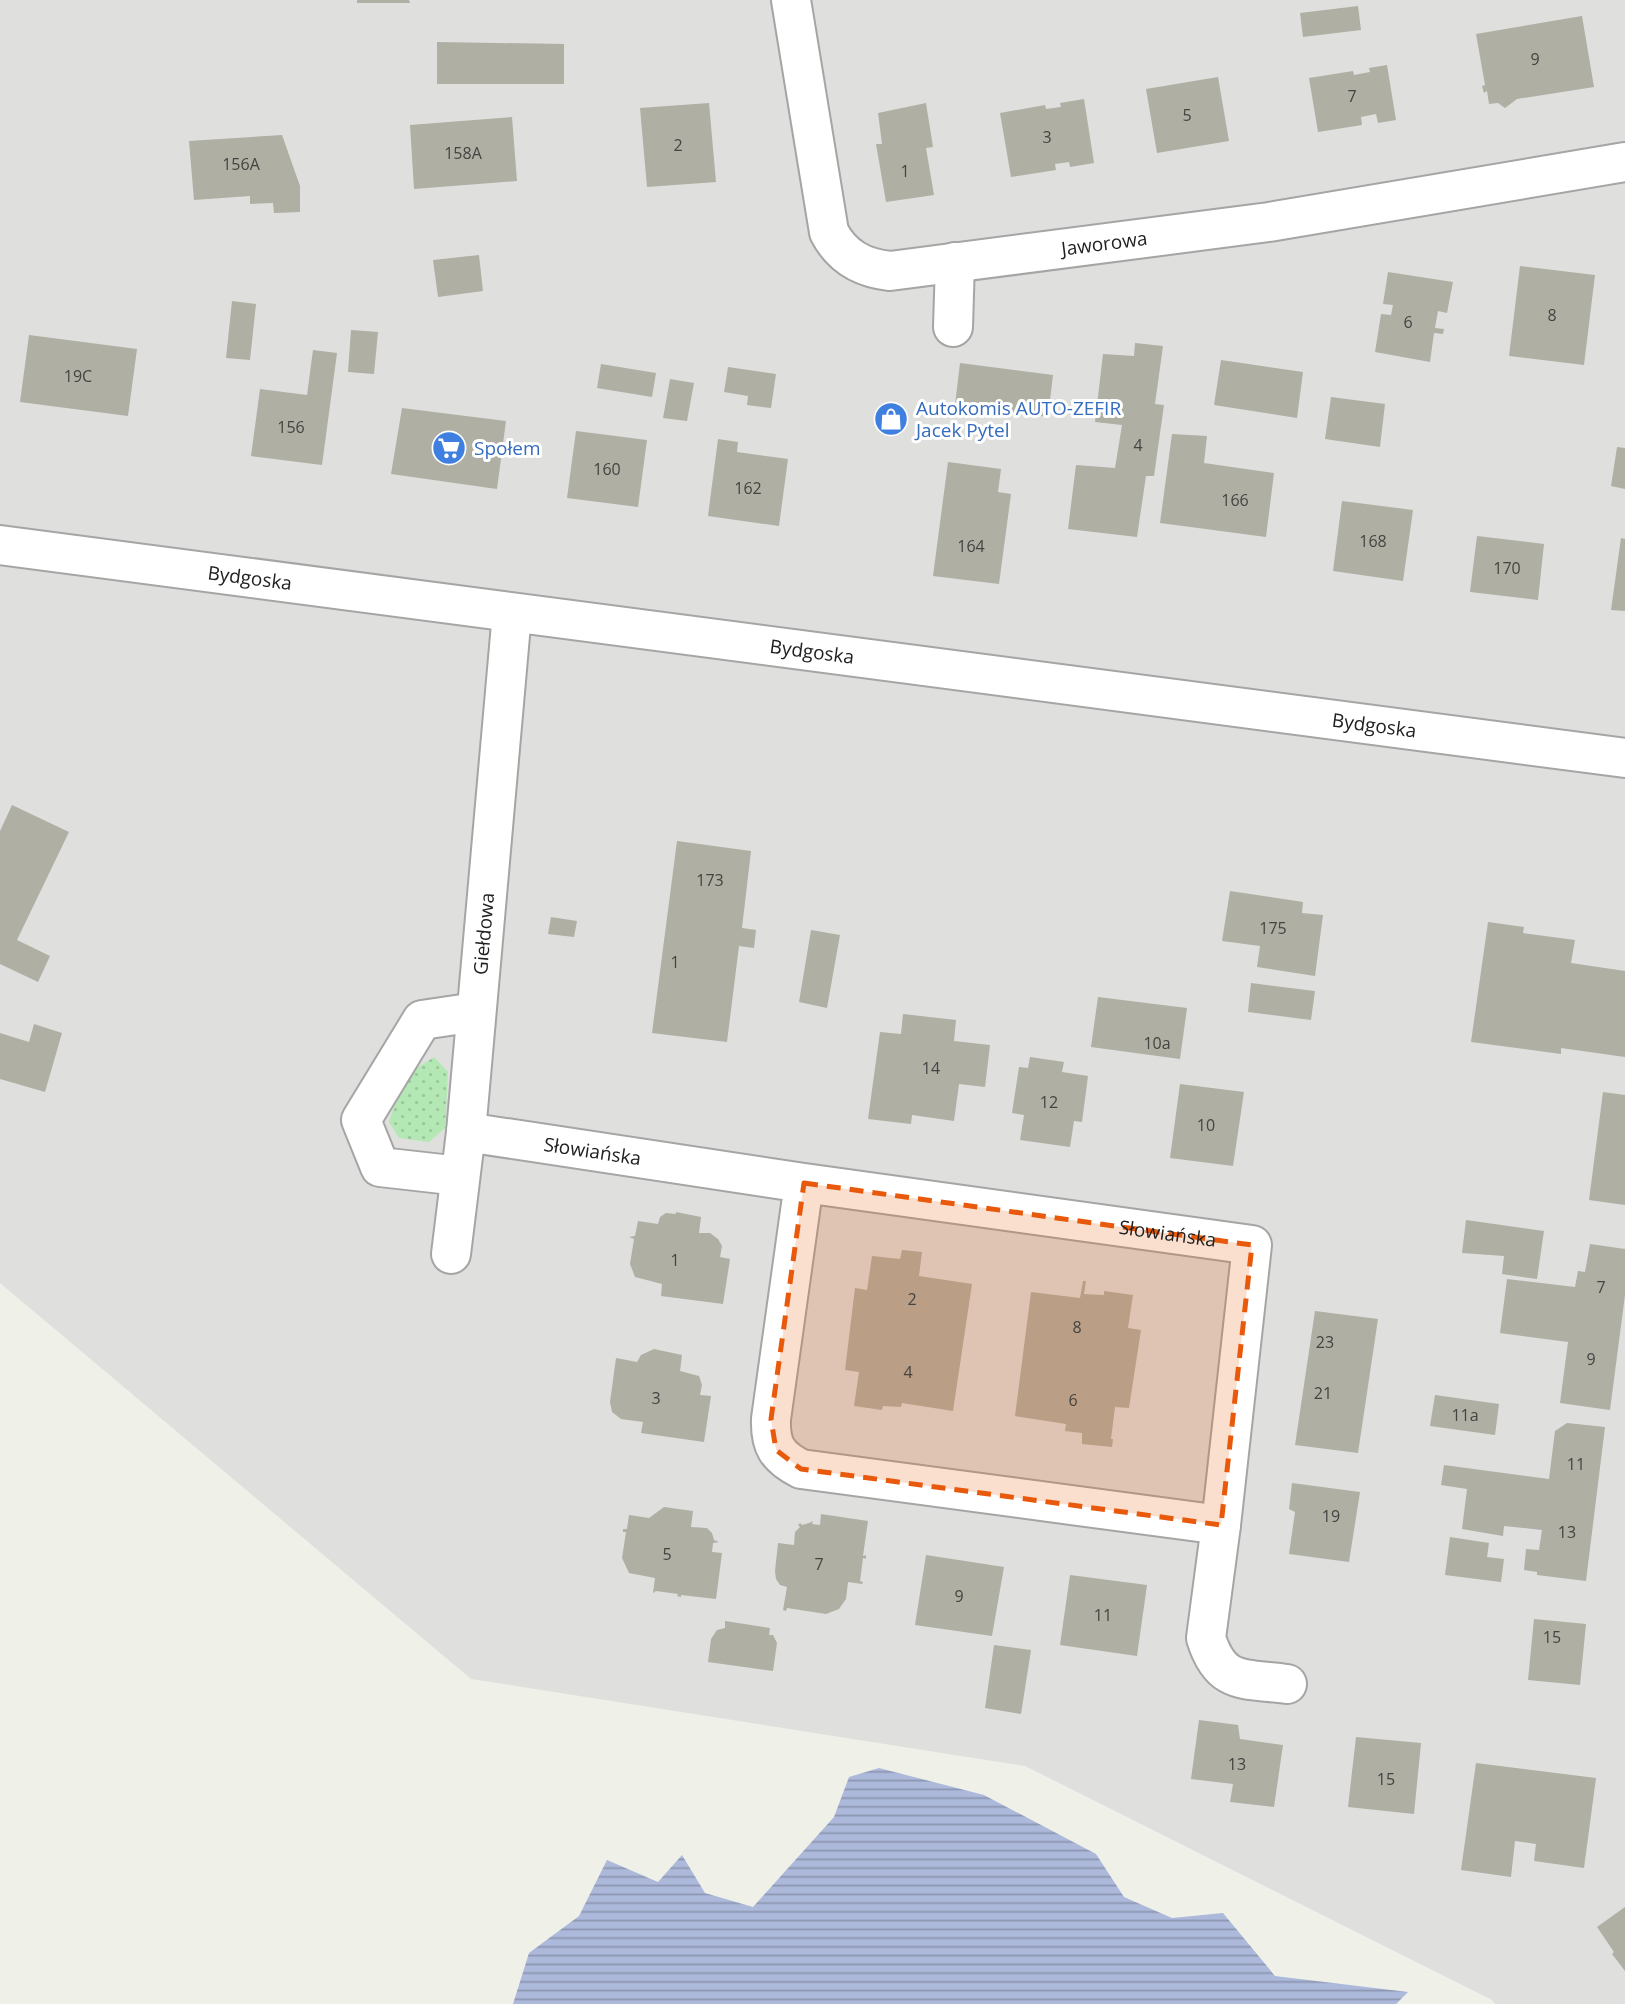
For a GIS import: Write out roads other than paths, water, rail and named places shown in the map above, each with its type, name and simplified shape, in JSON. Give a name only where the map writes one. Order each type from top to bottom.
[{"type":"street","name":"Jaworowa","points":[[791,0],[829,232],[834,242],[850,258],[878,269],[890,271],[1269,222],[1625,162]]},
{"type":"street","points":[[953,327],[955,262]]},
{"type":"street","name":"Bydgoska","points":[[0,545],[1625,758]]},
{"type":"street","name":"Giełdowa","points":[[451,1254],[466,1132],[512,613]]},
{"type":"street","points":[[460,1176],[380,1167],[361,1120],[422,1020],[476,1012]]},
{"type":"street","name":"Słowiańska","points":[[466,1132],[804,1183],[1252,1245],[1206,1638],[1211,1655],[1222,1670],[1232,1676],[1287,1684]]},
{"type":"street","points":[[804,1183],[771,1419],[771,1435],[776,1450],[786,1462],[801,1469],[1221,1525]]},
{"type":"water","points":[[879,1768],[984,1795],[1096,1854],[1124,1897],[1172,1918],[1223,1913],[1275,1976],[1408,1992],[1396,2004],[513,2004],[529,1953],[579,1916],[607,1860],[658,1882],[682,1855],[705,1893],[753,1907],[834,1817],[849,1777]]},
{"type":"place","name":"Autokomis AUTO-ZEFIR Jacek Pytel","points":[[891,419]]},
{"type":"place","name":"Społem","points":[[449,448]]}]
